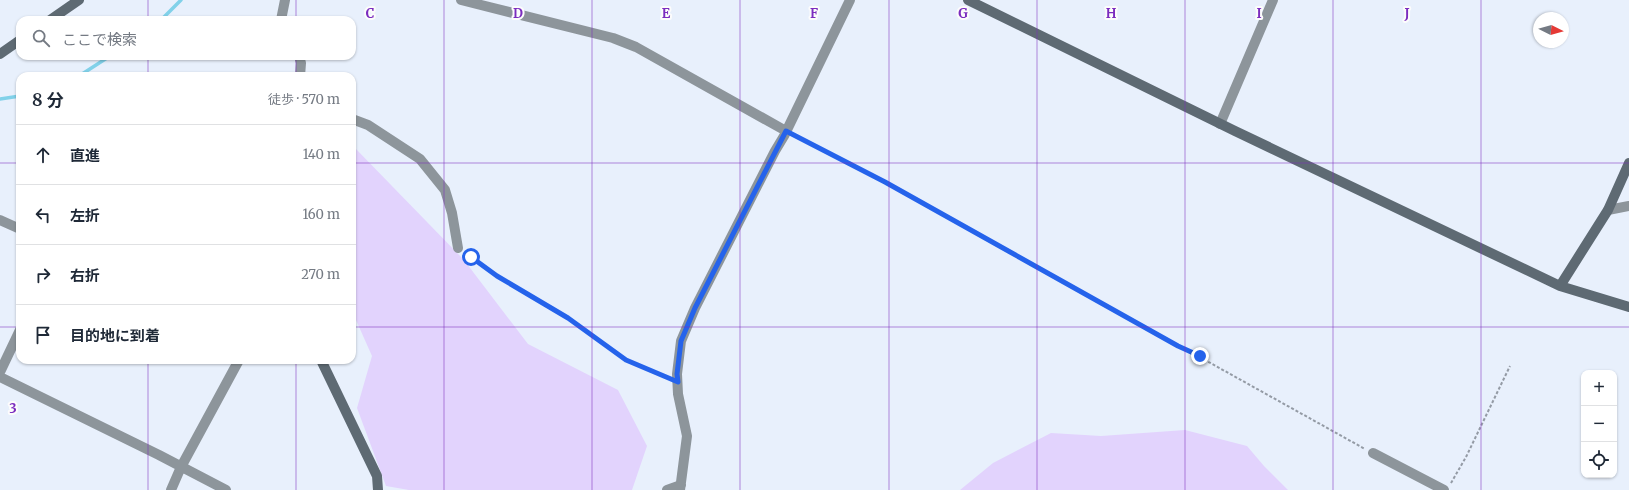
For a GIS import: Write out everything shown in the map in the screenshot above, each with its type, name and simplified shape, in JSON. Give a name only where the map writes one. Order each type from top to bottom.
[{"type":"street","points":[[56,16],[79,0]]},
{"type":"street","points":[[282,16],[285,0]]},
{"type":"street","points":[[460,0],[613,38],[636,47],[786,131]]},
{"type":"street","points":[[667,490],[681,488],[687,436],[677,374],[681,341],[695,308],[786,131],[850,0]]},
{"type":"street","points":[[968,0],[1220,124],[1560,286],[1629,307]]},
{"type":"street","points":[[1220,124],[1273,0]]},
{"type":"street","points":[[0,54],[16,43]]},
{"type":"street","points":[[300,60],[300,72]]},
{"type":"street","points":[[356,120],[368,125],[420,159],[445,190],[452,213],[458,248]]},
{"type":"street","points":[[1560,286],[1608,210],[1629,163]]},
{"type":"street","points":[[1608,210],[1629,206]]},
{"type":"street","points":[[0,220],[16,227]]},
{"type":"street","points":[[0,372],[16,338]]},
{"type":"street","points":[[171,490],[237,364]]},
{"type":"street","points":[[323,364],[377,476],[378,490]]},
{"type":"street","points":[[0,378],[226,490]]},
{"type":"street","points":[[1373,453],[1448,487]]},
{"type":"path","points":[[786,131],[885,182],[1373,453]]},
{"type":"path","points":[[458,248],[497,276],[568,318],[626,360],[678,382]]},
{"type":"path","points":[[1448,487],[1466,457],[1510,366]]},
{"type":"shaded area","points":[[356,149],[464,260],[528,344],[618,390],[647,446],[632,490],[409,490],[386,486],[357,408],[372,356],[356,320]]},
{"type":"shaded area","points":[[1185,430],[1247,446],[1288,490],[960,490],[993,463],[1051,433],[1101,436]]},
{"type":"waterway","points":[[165,16],[181,0]]},
{"type":"waterway","points":[[85,72],[104,60]]},
{"type":"waterway","points":[[0,99],[16,97]]},
{"type":"route","points":[[471,257],[497,276],[568,318],[626,360],[678,382],[677,374],[681,341],[695,308],[786,131],[885,182],[1178,346],[1200,356]]}]
